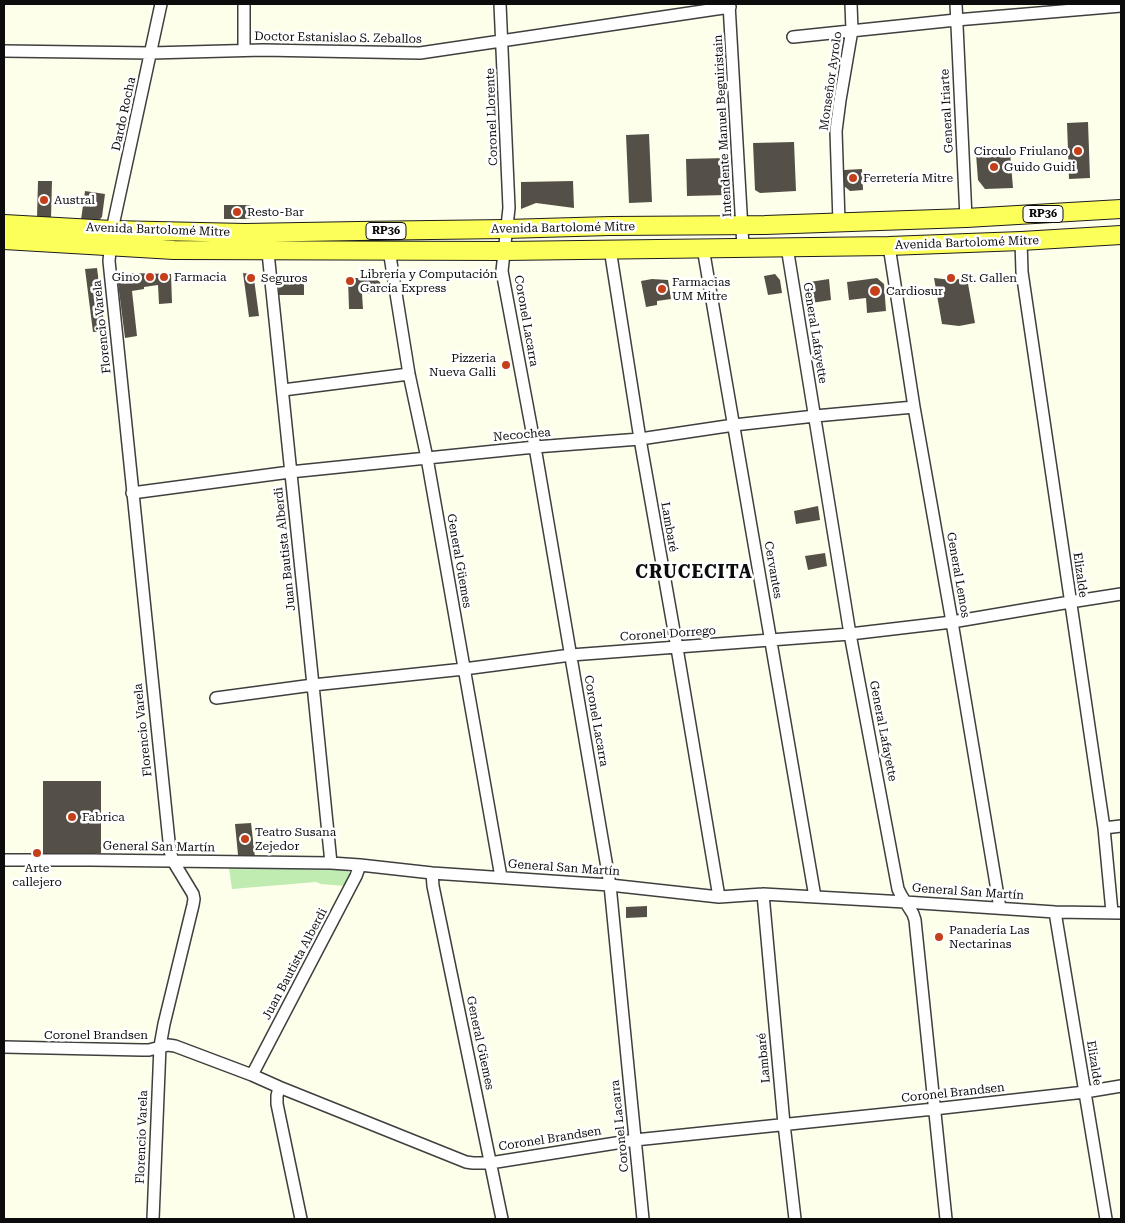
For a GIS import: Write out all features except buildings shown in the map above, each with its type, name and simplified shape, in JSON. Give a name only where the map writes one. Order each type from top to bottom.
[{"type":"main road","name":"Avenida Bartolomé Mitre","points":[[4,240],[265,232],[506,230],[610,226],[742,225],[966,218],[1121,209]]},
{"type":"main road","name":"Avenida Bartolomé Mitre","points":[[4,224],[111,238],[174,250],[504,250],[889,246],[1121,235]]},
{"type":"street","name":"Dardo Rocha","points":[[111,238],[161,4]]},
{"type":"street","points":[[244,4],[244,50]]},
{"type":"street","name":"Coronel Llorente","points":[[500,4],[509,208],[506,230]]},
{"type":"street","name":"Monseñor Ayrolo","points":[[839,222],[836,131],[852,30],[850,4]]},
{"type":"street","name":"General Iriarte","points":[[956,4],[966,218]]},
{"type":"street","name":"Doctor Estanislao S. Zeballos","points":[[4,51],[151,53],[244,50],[420,53],[502,42],[729,5]]},
{"type":"street","name":"Intendente Manuel Beguiristain","points":[[729,5],[743,247]]},
{"type":"street","points":[[793,37],[956,20],[1121,6]]},
{"type":"street","name":"Coronel Lacarra","points":[[506,230],[502,271],[535,447],[610,885],[643,1219]]},
{"type":"street","name":"Juan Bautista Alberdi","points":[[265,232],[331,864]]},
{"type":"street","name":"Florencio Varela","points":[[111,238],[109,261],[170,851],[173,862],[193,894],[194,905],[160,1046],[153,1219]]},
{"type":"street","name":"Elizalde","points":[[1021,241],[1022,272],[1116,913]]},
{"type":"street","name":"General Lemos","points":[[889,246],[914,406],[1000,908]]},
{"type":"street","name":"General Lafayette","points":[[787,247],[850,634],[898,888],[900,895],[915,920],[946,1219]]},
{"type":"street","name":"Cervantes","points":[[703,248],[815,897]]},
{"type":"street","name":"Lambaré","points":[[610,249],[640,438],[719,897]]},
{"type":"street","name":"General Güemes","points":[[389,250],[500,877]]},
{"type":"street","points":[[283,390],[410,374]]},
{"type":"street","name":"Necochea","points":[[132,493],[290,472],[640,438],[815,416],[914,406]]},
{"type":"street","name":"Coronel Dorrego","points":[[216,698],[313,685],[571,656],[850,634],[952,622],[1121,594]]},
{"type":"street","points":[[1104,828],[1121,826]]},
{"type":"street","name":"General San Martín","points":[[4,860],[360,865],[432,873],[610,885],[719,897],[763,894],[1055,912],[1116,913]]},
{"type":"street","name":"Juan Bautista Alberdi","points":[[252,1075],[360,865]]},
{"type":"street","name":"General Güemes","points":[[432,873],[502,1219]]},
{"type":"street","name":"Lambaré","points":[[763,894],[784,1124],[795,1219]]},
{"type":"street","name":"Elizalde","points":[[1055,912],[1106,1219]]},
{"type":"street","name":"Coronel Brandsen","points":[[4,1047],[149,1050],[160,1046],[175,1046],[252,1075],[466,1162],[490,1162],[635,1140],[934,1109],[1085,1092],[1121,1086]]},
{"type":"street","points":[[279,1087],[277,1104],[301,1219]]},
{"type":"green space","points":[[229,868],[346,869],[351,875],[345,886],[316,882],[232,889]]},
{"type":"place","name":"Circulo Friulano","points":[[1078,151]]},
{"type":"place","name":"Guido Guidi","points":[[994,167]]},
{"type":"place","name":"Ferretería Mitre","points":[[853,178]]},
{"type":"place","name":"Austral","points":[[44,200]]},
{"type":"place","name":"Resto-Bar","points":[[237,212]]},
{"type":"place","name":"Gino","points":[[150,277]]},
{"type":"place","name":"Farmacia","points":[[164,277]]},
{"type":"place","name":"Seguros","points":[[251,278]]},
{"type":"place","name":"St. Gallen","points":[[951,278]]},
{"type":"place","name":"Librería y Computación García Express","points":[[350,281]]},
{"type":"place","name":"Farmacias UM Mitre","points":[[662,289]]},
{"type":"place","name":"Cardiosur","points":[[875,291]]},
{"type":"place","name":"Pizzeria Nueva Galli","points":[[506,365]]},
{"type":"place","name":"Fabrica","points":[[72,817]]},
{"type":"place","name":"Teatro Susana Zejedor","points":[[245,839]]},
{"type":"place","name":"Arte callejero","points":[[37,853]]},
{"type":"place","name":"Panadería Las Nectarinas","points":[[939,937]]},
{"type":"district","name":"CRUCECITA","points":[[694,573]]}]
